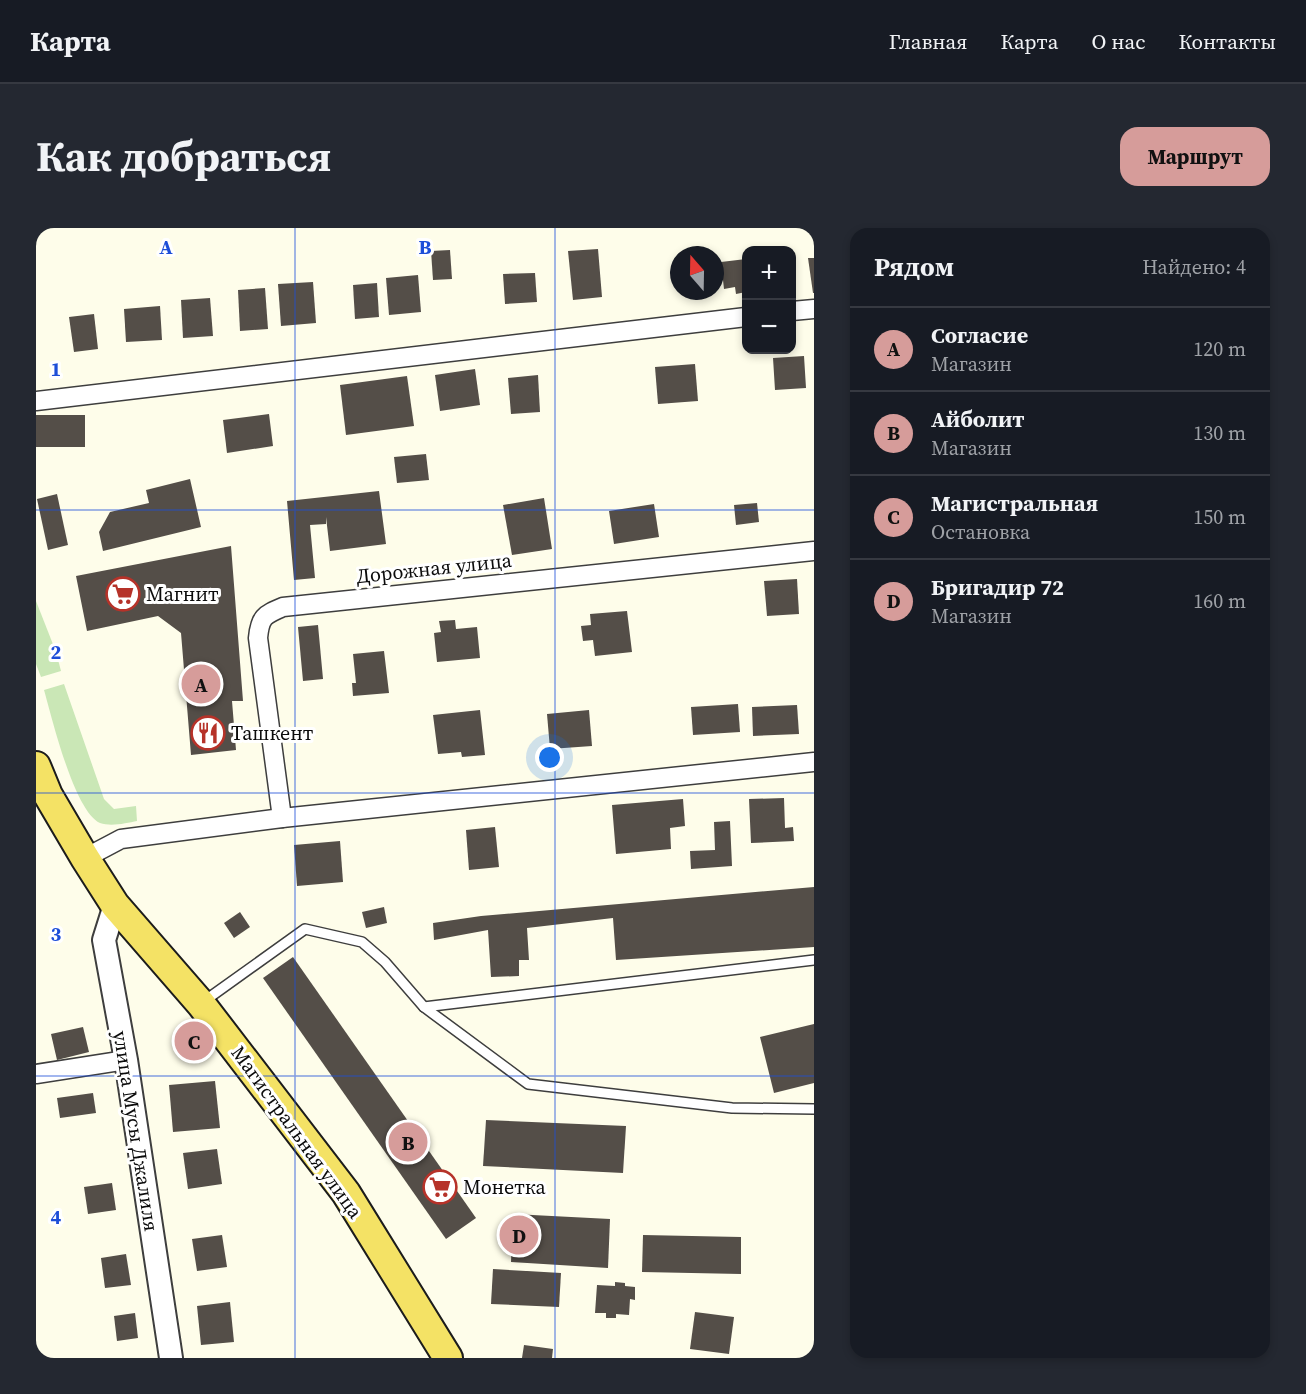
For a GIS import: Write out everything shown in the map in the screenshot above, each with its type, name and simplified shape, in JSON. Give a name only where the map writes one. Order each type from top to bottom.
[{"type":"main road","name":"Магистральная улица","points":[[36,766],[42,795],[115,905],[201,1004],[346,1193],[448,1358]]},
{"type":"street","points":[[796,311],[814,309]]},
{"type":"street","points":[[36,401],[742,318]]},
{"type":"street","name":"Дорожная улица","points":[[282,818],[258,638],[260,622],[268,614],[283,607],[814,551]]},
{"type":"street","points":[[85,858],[121,839],[282,818],[814,762]]},
{"type":"street","name":"улица Мусы Джалиля","points":[[115,905],[104,940],[126,1060],[171,1358]]},
{"type":"street","points":[[36,1074],[126,1060]]},
{"type":"lane","points":[[201,1004],[305,930],[362,942],[385,962],[423,1007],[528,1084],[732,1108],[814,1110]]},
{"type":"lane","points":[[423,1007],[814,960]]},
{"type":"green space","points":[[36,601],[61,671],[41,677],[36,664]]},
{"type":"green space","points":[[64,684],[104,799],[114,809],[136,806],[137,821],[114,825],[100,823],[90,815],[81,801],[58,741],[44,690]]},
{"type":"building","points":[[598,249],[602,297],[573,300],[568,251]]},
{"type":"building","points":[[450,250],[452,279],[433,280],[431,251]]},
{"type":"building","points":[[808,258],[814,258],[814,293],[813,293]]},
{"type":"building","points":[[742,259],[742,293],[736,294],[735,287],[724,289],[724,262]]},
{"type":"building","points":[[535,273],[537,302],[505,304],[503,274]]},
{"type":"building","points":[[418,275],[421,312],[389,315],[386,278]]},
{"type":"building","points":[[313,282],[316,323],[281,326],[278,284]]},
{"type":"building","points":[[377,283],[379,317],[355,319],[353,285]]},
{"type":"building","points":[[265,288],[268,329],[240,331],[238,290]]},
{"type":"building","points":[[210,298],[213,336],[183,338],[181,300]]},
{"type":"building","points":[[160,306],[162,340],[126,342],[124,309]]},
{"type":"building","points":[[94,314],[98,349],[74,352],[69,317]]},
{"type":"building","points":[[804,356],[806,388],[775,390],[773,358]]},
{"type":"building","points":[[695,364],[698,401],[658,404],[655,367]]},
{"type":"building","points":[[475,369],[480,405],[440,411],[435,375]]},
{"type":"building","points":[[538,375],[540,412],[511,414],[508,378]]},
{"type":"building","points":[[407,376],[414,426],[346,435],[340,385]]},
{"type":"building","points":[[269,414],[273,446],[227,453],[223,420]]},
{"type":"building","points":[[36,415],[85,415],[85,447],[36,447]]},
{"type":"building","points":[[426,454],[429,480],[397,483],[394,457]]},
{"type":"building","points":[[190,479],[201,527],[103,551],[99,532],[110,512],[149,503],[146,490]]},
{"type":"building","points":[[379,491],[386,544],[330,551],[326,517],[326,524],[310,525],[315,578],[294,580],[287,501]]},
{"type":"building","points":[[57,494],[68,545],[48,550],[37,499]]},
{"type":"building","points":[[544,498],[552,549],[512,555],[503,505]]},
{"type":"building","points":[[757,503],[759,522],[736,525],[734,505]]},
{"type":"building","points":[[654,504],[659,537],[614,544],[609,511]]},
{"type":"building","points":[[231,546],[243,701],[232,701],[236,750],[191,755],[181,633],[158,616],[87,631],[76,576]]},
{"type":"building","points":[[797,579],[799,614],[767,616],[764,581]]},
{"type":"building","points":[[627,611],[632,652],[595,656],[593,640],[583,641],[581,626],[591,625],[590,614]]},
{"type":"building","points":[[455,620],[456,629],[477,627],[480,658],[437,662],[434,633],[441,632],[439,621]]},
{"type":"building","points":[[318,625],[323,679],[303,681],[298,627]]},
{"type":"building","points":[[384,651],[389,693],[353,696],[352,683],[356,683],[353,654]]},
{"type":"building","points":[[738,704],[740,732],[693,735],[691,707]]},
{"type":"building","points":[[797,705],[799,734],[753,736],[752,707]]},
{"type":"building","points":[[480,710],[485,755],[462,757],[461,752],[438,754],[433,715]]},
{"type":"building","points":[[589,710],[592,746],[550,749],[547,714]]},
{"type":"building","points":[[784,798],[785,828],[793,827],[794,841],[751,843],[749,799]]},
{"type":"building","points":[[683,799],[685,826],[670,828],[671,849],[616,854],[612,805]]},
{"type":"building","points":[[730,821],[732,866],[691,869],[690,851],[715,850],[714,822]]},
{"type":"building","points":[[495,827],[499,867],[469,870],[466,830]]},
{"type":"building","points":[[340,841],[343,882],[297,886],[294,845]]},
{"type":"building","points":[[814,887],[814,947],[616,960],[613,918],[527,928],[529,960],[519,960],[519,976],[491,977],[488,930],[434,940],[433,923],[481,916]]},
{"type":"building","points":[[384,907],[387,923],[366,928],[362,912]]},
{"type":"building","points":[[240,912],[250,927],[234,938],[224,923]]},
{"type":"building","points":[[293,957],[476,1218],[446,1239],[263,978]]},
{"type":"building","points":[[814,1024],[814,1083],[774,1093],[760,1037]]},
{"type":"building","points":[[83,1027],[89,1052],[57,1060],[51,1034]]},
{"type":"building","points":[[215,1081],[220,1128],[173,1132],[169,1085]]},
{"type":"building","points":[[93,1093],[96,1113],[60,1118],[57,1098]]},
{"type":"building","points":[[486,1120],[626,1126],[623,1173],[483,1166]]},
{"type":"building","points":[[217,1149],[222,1184],[188,1189],[183,1153]]},
{"type":"building","points":[[112,1183],[116,1210],[88,1214],[84,1187]]},
{"type":"building","points":[[513,1214],[610,1219],[608,1268],[511,1262]]},
{"type":"building","points":[[222,1235],[227,1267],[197,1271],[192,1239]]},
{"type":"building","points":[[643,1235],[741,1237],[741,1274],[642,1272]]},
{"type":"building","points":[[126,1254],[131,1285],[105,1288],[101,1258]]},
{"type":"building","points":[[493,1269],[561,1273],[559,1307],[491,1304]]},
{"type":"building","points":[[615,1282],[635,1287],[635,1300],[630,1299],[629,1315],[616,1314],[616,1318],[606,1318],[606,1313],[595,1313],[597,1285],[615,1286]]},
{"type":"building","points":[[230,1302],[234,1342],[201,1345],[197,1306]]},
{"type":"building","points":[[695,1312],[734,1317],[729,1354],[690,1349]]},
{"type":"building","points":[[135,1313],[138,1338],[117,1341],[114,1316]]},
{"type":"building","points":[[524,1345],[553,1349],[552,1358],[522,1358]]},
{"type":"place","name":"Магнит","points":[[123,594]]},
{"type":"place","name":"Согласие","points":[[201,684]]},
{"type":"place","name":"Ташкент","points":[[208,733]]},
{"type":"place","name":"Магистральная","points":[[194,1041]]},
{"type":"place","name":"Айболит","points":[[408,1142]]},
{"type":"place","name":"Монетка","points":[[440,1187]]},
{"type":"place","name":"Бригадир 72","points":[[519,1235]]}]
